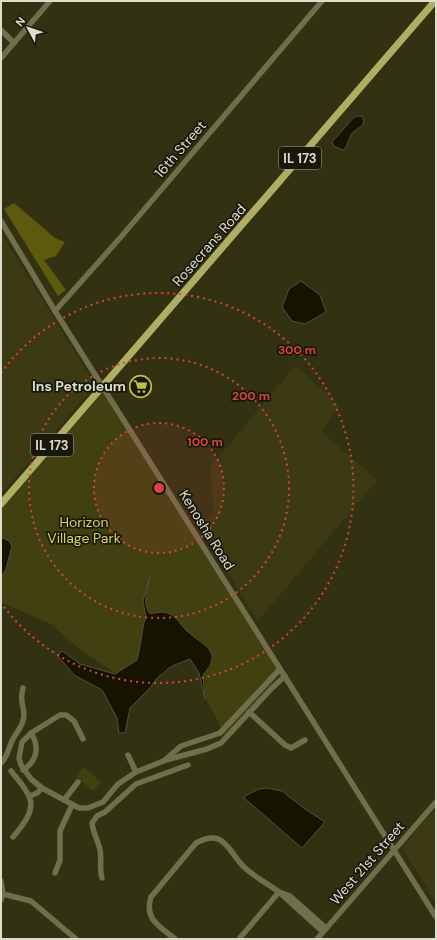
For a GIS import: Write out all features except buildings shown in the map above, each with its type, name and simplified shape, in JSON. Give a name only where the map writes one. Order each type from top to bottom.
[{"type":"main road","name":"Rosecrans Road","points":[[1,504],[435,1]]},
{"type":"street","points":[[1,58],[50,1]]},
{"type":"street","name":"16th Street","points":[[55,311],[120,238],[322,1]]},
{"type":"street","points":[[1,30],[14,43]]},
{"type":"street","name":"Kenosha Road","points":[[1,221],[55,311],[103,385],[436,917]]},
{"type":"street","points":[[166,760],[181,746],[220,733],[280,669]]},
{"type":"street","points":[[83,739],[74,721],[66,715],[60,715],[31,733],[22,742],[19,758],[23,770],[31,780],[42,788],[79,808],[96,806],[103,802],[112,791],[136,772],[166,760],[207,749],[221,743],[285,676]]},
{"type":"street","points":[[1,763],[7,757],[10,746],[22,724],[24,711],[20,697],[23,688]]},
{"type":"street","points":[[249,712],[285,745],[291,748],[305,740]]},
{"type":"street","points":[[23,770],[32,763],[36,753],[36,743],[31,733]]},
{"type":"street","points":[[10,746],[20,749]]},
{"type":"street","points":[[128,755],[136,772]]},
{"type":"street","points":[[102,878],[99,870],[100,850],[93,832],[92,823],[98,816],[105,812],[136,784],[188,765]]},
{"type":"street","points":[[11,771],[30,796],[32,806],[28,817],[14,837]]},
{"type":"street","points":[[64,800],[78,782]]},
{"type":"street","points":[[30,796],[42,788]]},
{"type":"street","points":[[112,791],[120,798]]},
{"type":"street","name":"West 21st Street","points":[[317,939],[436,802]]},
{"type":"street","points":[[55,873],[60,860],[60,831],[72,805]]},
{"type":"street","points":[[175,939],[154,922],[150,916],[148,906],[151,897],[196,843],[205,838],[215,837],[224,842],[244,867],[279,892],[291,905],[325,930]]},
{"type":"street","points":[[1,881],[2,897],[31,901],[76,939]]},
{"type":"street","points":[[239,939],[279,892]]},
{"type":"shaded area","points":[[362,116],[364,120],[363,125],[352,133],[346,147],[343,150],[334,146],[332,142],[353,118]]},
{"type":"shaded area","points":[[14,203],[55,238],[65,242],[56,256],[44,260],[66,290],[58,296],[4,209]]},
{"type":"shaded area","points":[[1,233],[91,378],[92,384],[85,397],[1,494]]},
{"type":"shaded area","points":[[301,281],[320,295],[326,312],[305,324],[292,321],[282,307],[289,289]]},
{"type":"shaded area","points":[[296,365],[340,406],[321,431],[377,480],[258,621],[198,524],[214,514],[210,467]]},
{"type":"shaded area","points":[[3,538],[9,541],[12,546],[6,569],[1,577],[1,539]]},
{"type":"shaded area","points":[[150,576],[146,599],[149,613],[164,612],[173,616],[188,632],[205,645],[212,655],[212,660],[209,667],[203,675],[205,699],[199,673],[190,659],[172,666],[157,678],[150,688],[130,708],[125,733],[119,733],[117,718],[102,690],[74,675],[58,656],[62,651],[80,664],[115,674],[137,660],[146,617],[143,601]]},
{"type":"shaded area","points":[[267,788],[282,791],[325,822],[302,848],[243,797],[259,789]]},
{"type":"shaded area","points":[[436,807],[436,903],[402,847]]},
{"type":"green space","name":"Horizon Village Park","points":[[103,385],[282,672],[225,736],[206,698],[204,674],[210,668],[212,659],[172,615],[165,612],[149,613],[146,604],[146,596],[149,579],[143,601],[146,617],[137,660],[116,674],[77,647],[51,624],[1,602],[1,504]]},
{"type":"green space","points":[[83,767],[101,782],[93,791],[76,776]]},
{"type":"place","name":"Ins Petroleum","points":[[141,386]]}]
